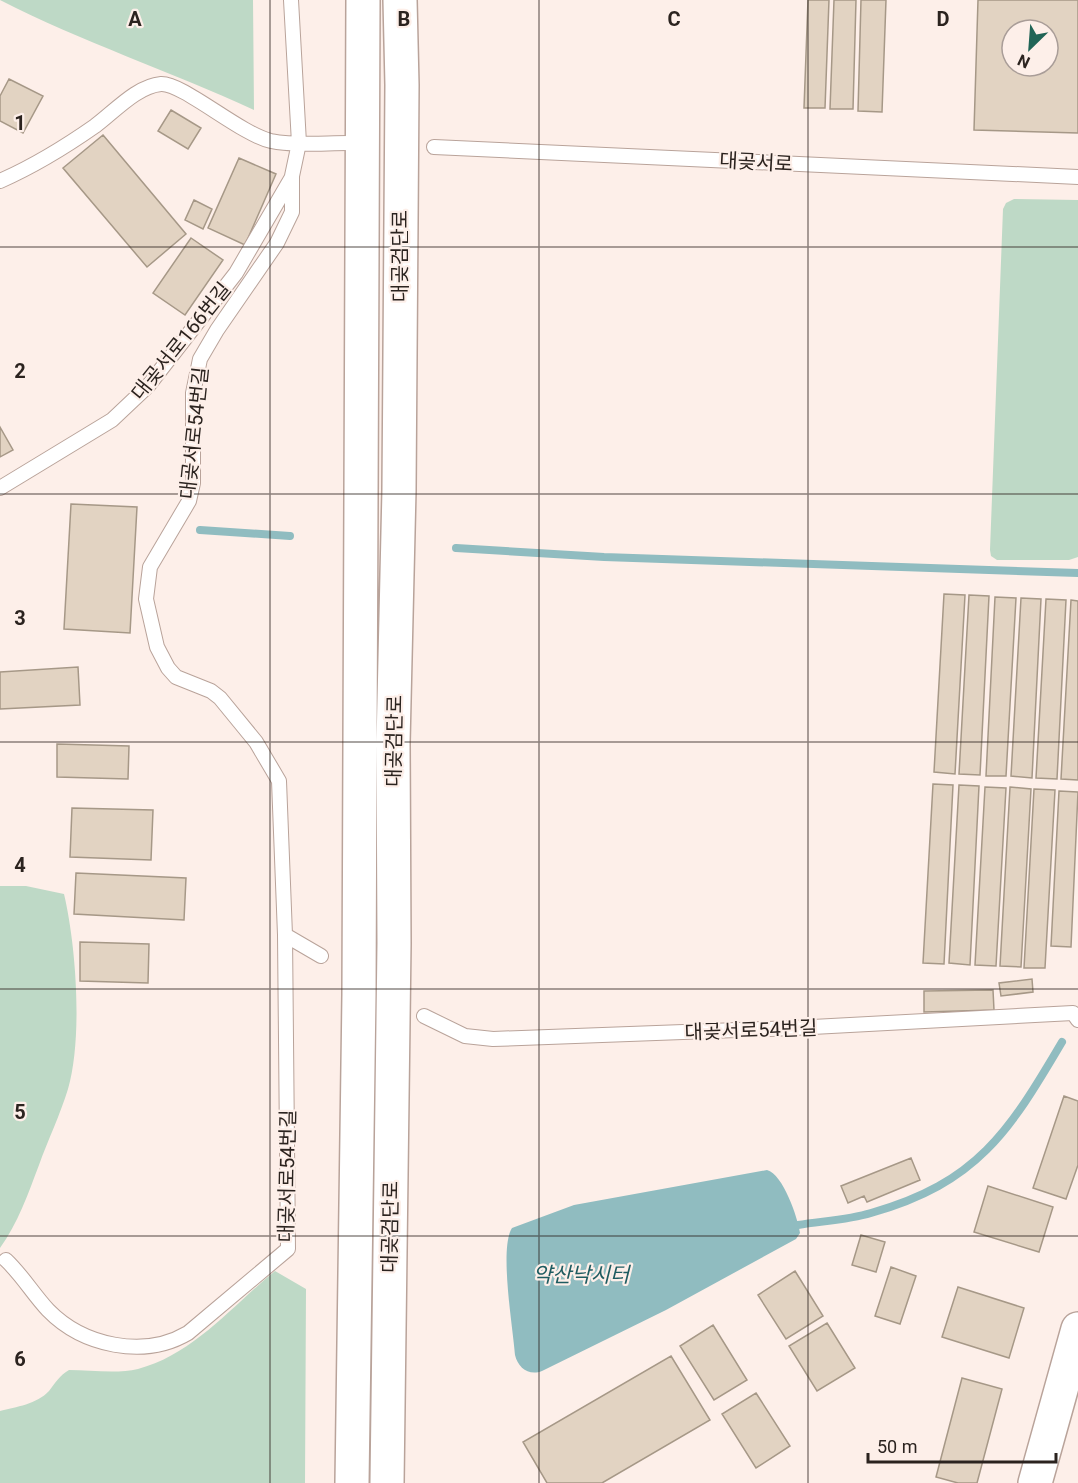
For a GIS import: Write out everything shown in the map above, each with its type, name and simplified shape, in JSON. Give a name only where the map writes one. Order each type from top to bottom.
[{"type":"main road","name":"대곶검단로","points":[[352,1483],[359,995],[363,0]]},
{"type":"main road","name":"대곶검단로","points":[[387,1483],[394,943],[393,743],[399,490],[402,85],[400,0]]},
{"type":"main road","points":[[1035,1483],[1077,1338]]},
{"type":"lane","name":"대곶서로54번길","points":[[6,1260],[50,1312],[84,1336],[123,1346],[145,1347],[175,1341],[188,1333],[288,1249],[290,1239],[285,935],[279,781],[256,742],[220,698],[211,691],[176,677],[168,669],[157,647],[146,599],[150,567],[189,501],[193,483],[193,393],[200,359],[288,225],[292,212],[292,176],[299,143],[291,0]]},
{"type":"lane","points":[[0,181],[31,167],[95,126],[137,93],[162,84],[180,90],[233,124],[270,141],[349,143]]},
{"type":"lane","name":"대곶서로","points":[[435,147],[1078,177]]},
{"type":"lane","name":"대곶서로166번길","points":[[0,488],[112,420],[148,386],[236,273],[292,176]]},
{"type":"lane","points":[[285,935],[321,956]]},
{"type":"lane","name":"대곶서로54번길","points":[[424,1016],[465,1036],[493,1039],[794,1028],[1076,1014]]},
{"type":"green space","points":[[0,0],[253,0],[254,110],[62,29]]},
{"type":"green space","points":[[1014,199],[1078,200],[1078,557],[1069,560],[997,560],[991,556],[990,550],[1003,209],[1006,203]]},
{"type":"green space","points":[[0,886],[26,886],[64,894],[72,939],[76,1018],[73,1068],[65,1099],[22,1208],[0,1248]]},
{"type":"green space","points":[[275,1271],[306,1289],[305,1483],[0,1483],[0,1411],[39,1399],[69,1370],[138,1369],[177,1353],[211,1327]]},
{"type":"water","name":"약산낙시터","points":[[767,1170],[779,1179],[789,1197],[800,1233],[796,1239],[666,1310],[542,1371],[529,1372],[521,1367],[515,1355],[507,1270],[508,1238],[512,1228],[574,1205]]},
{"type":"building","points":[[808,0],[829,0],[825,108],[804,108]]},
{"type":"building","points":[[834,0],[856,0],[853,109],[830,109]]},
{"type":"building","points":[[861,0],[886,0],[882,112],[858,111]]},
{"type":"building","points":[[978,0],[1078,0],[1078,133],[974,130]]},
{"type":"building","points":[[9,79],[43,96],[23,133],[0,121],[0,96]]},
{"type":"building","points":[[171,110],[201,128],[188,149],[158,131]]},
{"type":"building","points":[[103,135],[186,234],[147,267],[63,168]]},
{"type":"building","points":[[239,158],[276,174],[245,245],[208,228]]},
{"type":"building","points":[[194,200],[212,209],[203,229],[185,220]]},
{"type":"building","points":[[191,238],[223,260],[185,315],[153,293]]},
{"type":"building","points":[[0,427],[13,450],[0,457]]},
{"type":"building","points":[[71,504],[137,507],[130,633],[64,629]]},
{"type":"building","points":[[944,594],[965,595],[955,774],[934,772]]},
{"type":"building","points":[[969,595],[989,596],[980,775],[959,774]]},
{"type":"building","points":[[995,597],[1016,598],[1006,776],[986,776]]},
{"type":"building","points":[[1021,598],[1041,599],[1032,778],[1011,776]]},
{"type":"building","points":[[1046,599],[1066,600],[1057,779],[1036,778]]},
{"type":"building","points":[[1071,600],[1078,601],[1078,780],[1061,779]]},
{"type":"building","points":[[78,667],[80,705],[0,709],[0,672]]},
{"type":"building","points":[[57,744],[129,746],[128,779],[57,777]]},
{"type":"building","points":[[933,784],[953,785],[944,964],[923,963]]},
{"type":"building","points":[[959,785],[979,786],[970,965],[949,963]]},
{"type":"building","points":[[985,787],[1006,788],[996,966],[975,965]]},
{"type":"building","points":[[1010,787],[1031,789],[1021,967],[1000,966]]},
{"type":"building","points":[[1034,789],[1055,790],[1045,968],[1024,968]]},
{"type":"building","points":[[1059,791],[1078,792],[1071,947],[1051,946]]},
{"type":"building","points":[[72,808],[153,810],[151,860],[70,857]]},
{"type":"building","points":[[76,873],[186,878],[184,920],[74,914]]},
{"type":"building","points":[[80,942],[149,944],[148,983],[80,981]]},
{"type":"building","points":[[1032,979],[1033,992],[1001,996],[999,983]]},
{"type":"building","points":[[993,990],[994,1010],[924,1012],[924,991]]},
{"type":"building","points":[[1064,1096],[1078,1101],[1078,1165],[1066,1199],[1033,1188]]},
{"type":"building","points":[[911,1158],[920,1180],[867,1202],[864,1196],[848,1203],[841,1186]]},
{"type":"building","points":[[988,1186],[1053,1207],[1039,1252],[974,1232]]},
{"type":"building","points":[[861,1235],[885,1242],[876,1272],[852,1265]]},
{"type":"building","points":[[891,1267],[916,1276],[900,1324],[875,1316]]},
{"type":"building","points":[[795,1271],[823,1316],[786,1339],[758,1295]]},
{"type":"building","points":[[958,1287],[1024,1308],[1009,1358],[942,1337]]},
{"type":"building","points":[[827,1323],[855,1368],[817,1391],[789,1346]]},
{"type":"building","points":[[713,1325],[747,1380],[714,1400],[680,1346]]},
{"type":"building","points":[[671,1356],[710,1420],[602,1483],[547,1483],[523,1442]]},
{"type":"building","points":[[962,1378],[1002,1389],[977,1483],[958,1483],[936,1477]]},
{"type":"building","points":[[756,1393],[790,1446],[756,1468],[722,1414]]},
{"type":"waterway","points":[[200,530],[290,536]]},
{"type":"waterway","points":[[456,548],[604,557],[1078,573]]},
{"type":"waterway","points":[[798,1225],[844,1219],[907,1201],[938,1186],[964,1169],[1006,1128],[1062,1042]]}]
